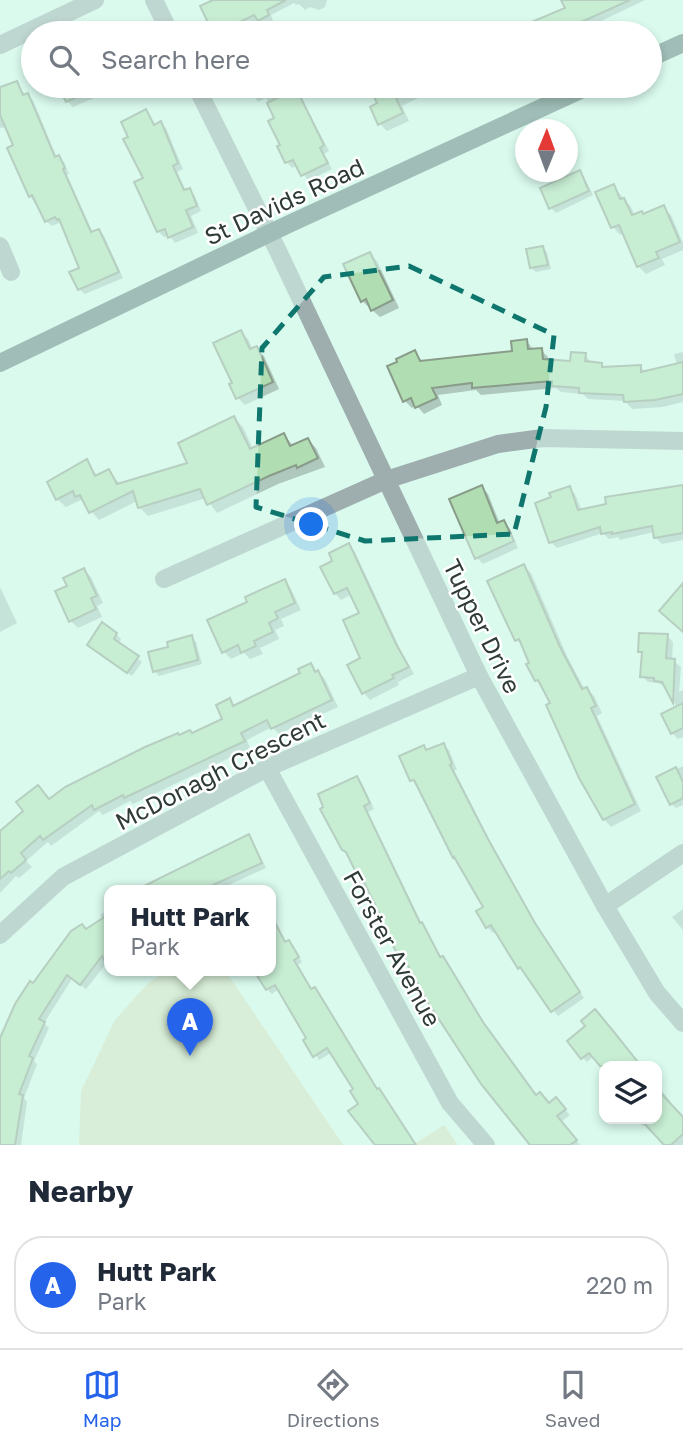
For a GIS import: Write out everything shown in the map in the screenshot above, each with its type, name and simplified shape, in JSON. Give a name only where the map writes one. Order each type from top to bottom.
[{"type":"main road","points":[[662,53],[683,43]]},
{"type":"main road","name":"St Davids Road","points":[[0,363],[269,234],[563,98]]},
{"type":"street","points":[[51,21],[95,0]]},
{"type":"street","points":[[154,0],[164,21]]},
{"type":"street","points":[[0,45],[21,35]]},
{"type":"street","name":"Tupper Drive","points":[[201,98],[269,234],[479,676],[605,906],[657,993],[683,1023]]},
{"type":"street","points":[[0,246],[11,272]]},
{"type":"street","points":[[164,579],[386,480],[498,444],[543,438],[683,441]]},
{"type":"street","name":"McDonagh Crescent","points":[[0,935],[63,877],[267,768],[479,676]]},
{"type":"street","name":"Forster Avenue","points":[[267,768],[450,1103],[486,1145]]},
{"type":"street","points":[[605,906],[683,853]]},
{"type":"highlighted area","points":[[409,266],[554,335],[546,407],[514,534],[365,541],[256,507],[262,348],[324,277]]},
{"type":"green space","points":[[158,976],[229,976],[343,1145],[79,1145],[81,1091],[115,1020],[147,984]]},
{"type":"green space","points":[[444,1125],[458,1145],[413,1145]]},
{"type":"building","points":[[213,0],[286,0],[267,10],[269,15],[258,21],[254,15],[242,21],[207,21],[200,6]]},
{"type":"building","points":[[561,0],[630,0],[584,21],[534,21],[565,8]]},
{"type":"building","points":[[17,81],[21,98],[30,98],[55,157],[59,155],[65,168],[63,169],[91,232],[99,229],[119,272],[78,290],[69,272],[79,268],[59,219],[55,217],[45,222],[32,195],[29,197],[7,148],[13,145],[0,115],[0,87]]},
{"type":"building","points":[[277,98],[301,98],[324,145],[320,148],[328,163],[301,176],[293,160],[285,163],[277,146],[280,145],[268,121],[274,118],[267,103]]},
{"type":"building","points":[[375,98],[396,98],[403,113],[378,125],[370,107],[377,103]]},
{"type":"building","points":[[146,109],[154,125],[161,121],[178,163],[173,166],[184,190],[190,188],[197,206],[186,210],[193,227],[168,238],[165,229],[157,232],[134,182],[143,178],[123,139],[128,137],[121,122]]},
{"type":"building","points":[[580,170],[589,191],[549,209],[540,188],[553,182],[578,182]]},
{"type":"building","points":[[614,184],[620,199],[624,198],[632,215],[642,211],[643,214],[664,205],[680,242],[656,252],[659,258],[637,267],[619,225],[611,228],[595,192]]},
{"type":"building","points":[[543,246],[548,265],[530,268],[526,249]]},
{"type":"building","points":[[370,252],[393,300],[371,311],[366,299],[361,302],[343,264]]},
{"type":"building","points":[[241,330],[250,349],[257,346],[273,382],[236,399],[229,384],[232,383],[213,343]]},
{"type":"building","points":[[527,339],[528,349],[542,348],[543,359],[570,361],[571,352],[586,353],[585,361],[602,363],[602,367],[641,365],[641,372],[683,362],[683,394],[655,400],[624,402],[623,395],[579,393],[579,388],[552,386],[552,381],[472,388],[472,383],[432,388],[437,398],[415,408],[411,398],[403,402],[387,366],[415,350],[420,361],[512,351],[511,341]]},
{"type":"building","points":[[234,416],[250,449],[284,433],[290,446],[308,438],[318,458],[297,468],[296,465],[269,476],[207,505],[200,489],[138,508],[133,491],[89,513],[80,495],[75,497],[73,491],[56,500],[47,482],[87,459],[95,476],[109,469],[117,484],[187,463],[178,443]]},
{"type":"building","points":[[482,485],[497,523],[504,520],[514,541],[475,559],[449,499]]},
{"type":"building","points":[[683,485],[683,533],[654,538],[652,526],[612,534],[601,534],[600,527],[549,543],[535,503],[551,497],[549,493],[570,486],[578,510],[606,504],[605,497]]},
{"type":"building","points":[[349,543],[409,667],[362,694],[347,665],[360,658],[343,620],[359,613],[347,588],[334,594],[320,567],[332,561],[329,553]]},
{"type":"building","points":[[524,564],[560,647],[582,689],[587,687],[596,706],[591,708],[635,804],[603,820],[579,778],[546,705],[550,703],[526,664],[529,663],[519,639],[515,641],[487,581]]},
{"type":"building","points":[[84,568],[97,596],[91,598],[96,609],[69,622],[55,591],[67,586],[63,578]]},
{"type":"building","points":[[285,579],[295,603],[275,612],[278,618],[269,623],[273,632],[254,641],[256,646],[241,653],[238,645],[222,653],[207,620],[247,602],[245,597]]},
{"type":"building","points":[[683,583],[683,632],[659,611]]},
{"type":"building","points":[[102,622],[117,633],[114,639],[139,656],[127,673],[87,645]]},
{"type":"building","points":[[639,633],[668,634],[666,658],[675,659],[673,703],[662,682],[654,681],[654,678],[640,677],[642,652],[638,652]]},
{"type":"building","points":[[192,635],[198,660],[153,672],[148,652],[168,647],[167,642]]},
{"type":"building","points":[[311,663],[315,672],[318,670],[332,700],[271,729],[267,720],[241,733],[245,741],[124,798],[123,795],[94,810],[92,805],[43,840],[40,836],[21,853],[26,860],[0,879],[0,831],[23,811],[16,802],[38,785],[49,799],[65,787],[145,747],[178,733],[179,735],[190,730],[192,733],[222,719],[216,705],[230,698],[233,706],[300,673],[298,669]]},
{"type":"building","points":[[683,703],[683,728],[671,734],[661,714]]},
{"type":"building","points":[[444,743],[452,764],[450,765],[488,839],[535,923],[580,992],[551,1012],[520,967],[518,969],[491,925],[486,928],[476,911],[483,907],[453,858],[414,780],[410,781],[399,756],[424,745],[426,750]]},
{"type":"building","points":[[676,767],[683,782],[683,798],[670,805],[656,777]]},
{"type":"building","points":[[357,776],[370,803],[364,806],[420,923],[422,922],[440,957],[443,956],[483,1022],[536,1095],[540,1092],[549,1103],[556,1097],[566,1109],[557,1116],[577,1140],[570,1145],[530,1145],[481,1084],[429,1004],[402,955],[399,957],[376,914],[379,913],[364,882],[361,883],[320,809],[323,807],[318,794]]},
{"type":"building","points":[[249,834],[262,863],[213,885],[146,885]]},
{"type":"building","points":[[104,917],[104,959],[102,956],[80,985],[67,975],[39,1019],[45,1022],[29,1056],[33,1058],[19,1094],[23,1095],[15,1145],[0,1145],[0,1038],[15,1004],[30,981],[33,983],[71,931],[82,924],[86,929]]},
{"type":"building","points":[[276,925],[285,942],[289,940],[299,957],[294,960],[311,989],[315,987],[377,1089],[379,1088],[416,1145],[375,1145],[348,1111],[358,1104],[350,1091],[353,1089],[327,1048],[313,1057],[303,1040],[306,1038],[275,985],[266,990],[257,976],[276,976]]},
{"type":"building","points":[[595,1009],[637,1061],[599,1061],[599,1065],[589,1053],[581,1059],[567,1041],[585,1026],[581,1021]]},
{"type":"building","points":[[662,1094],[683,1117],[683,1134],[671,1145],[664,1145],[645,1124],[662,1124]]},
{"type":"place","name":"Hutt Park","points":[[190,1056]]}]
